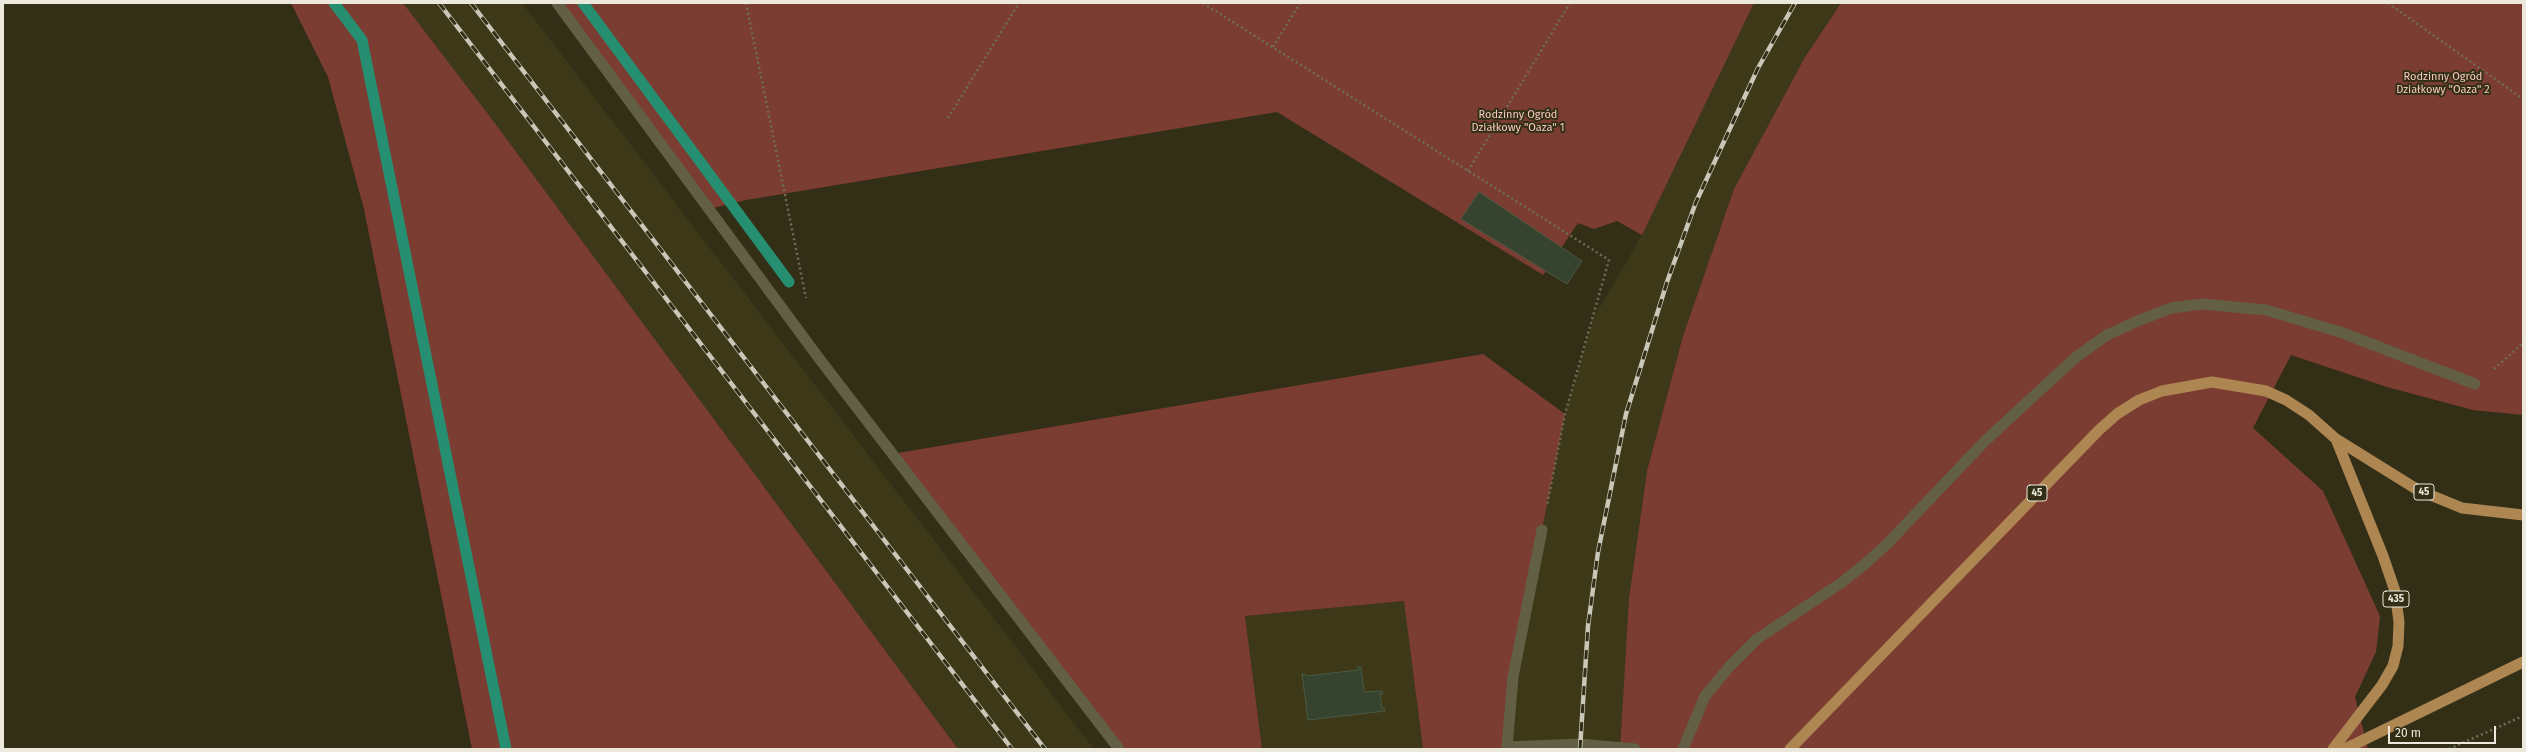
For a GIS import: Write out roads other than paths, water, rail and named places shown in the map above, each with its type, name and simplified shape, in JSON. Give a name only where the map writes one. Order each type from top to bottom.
[{"type":"main road","name":"45","points":[[1790,749],[2099,430],[2117,414],[2139,400],[2162,390],[2212,382],[2240,385],[2266,391],[2286,400],[2309,415],[2336,439],[2418,490],[2462,508],[2523,515]]},
{"type":"main road","name":"435","points":[[2333,749],[2382,685],[2393,666],[2398,646],[2399,622],[2395,592],[2386,563],[2336,439]]},
{"type":"main road","points":[[2345,749],[2523,662]]},
{"type":"street","points":[[557,3],[818,357],[1119,749]]},
{"type":"street","points":[[1683,749],[1705,696],[1730,666],[1757,639],[1841,583],[1865,564],[1888,543],[1984,442],[2076,358],[2108,335],[2140,320],[2171,308],[2202,304],[2266,310],[2340,332],[2475,384]]},
{"type":"street","points":[[1542,530],[1513,676],[1507,748],[1580,744],[1635,749]]},
{"type":"waterway","points":[[334,3],[362,40],[506,749]]},
{"type":"waterway","points":[[583,3],[789,282]]},
{"type":"railway","points":[[439,3],[1012,749]]},
{"type":"railway","points":[[471,3],[1045,749]]},
{"type":"railway","points":[[1580,749],[1588,626],[1598,552],[1626,414],[1667,282],[1696,202],[1758,68],[1795,3]]},
{"type":"park label","name":"Rodzinny Ogród Działkowy \"Oaza\" 2","points":[[2443,83]]},
{"type":"park label","name":"Rodzinny Ogród Działkowy \"Oaza\" 1","points":[[1518,121]]}]
